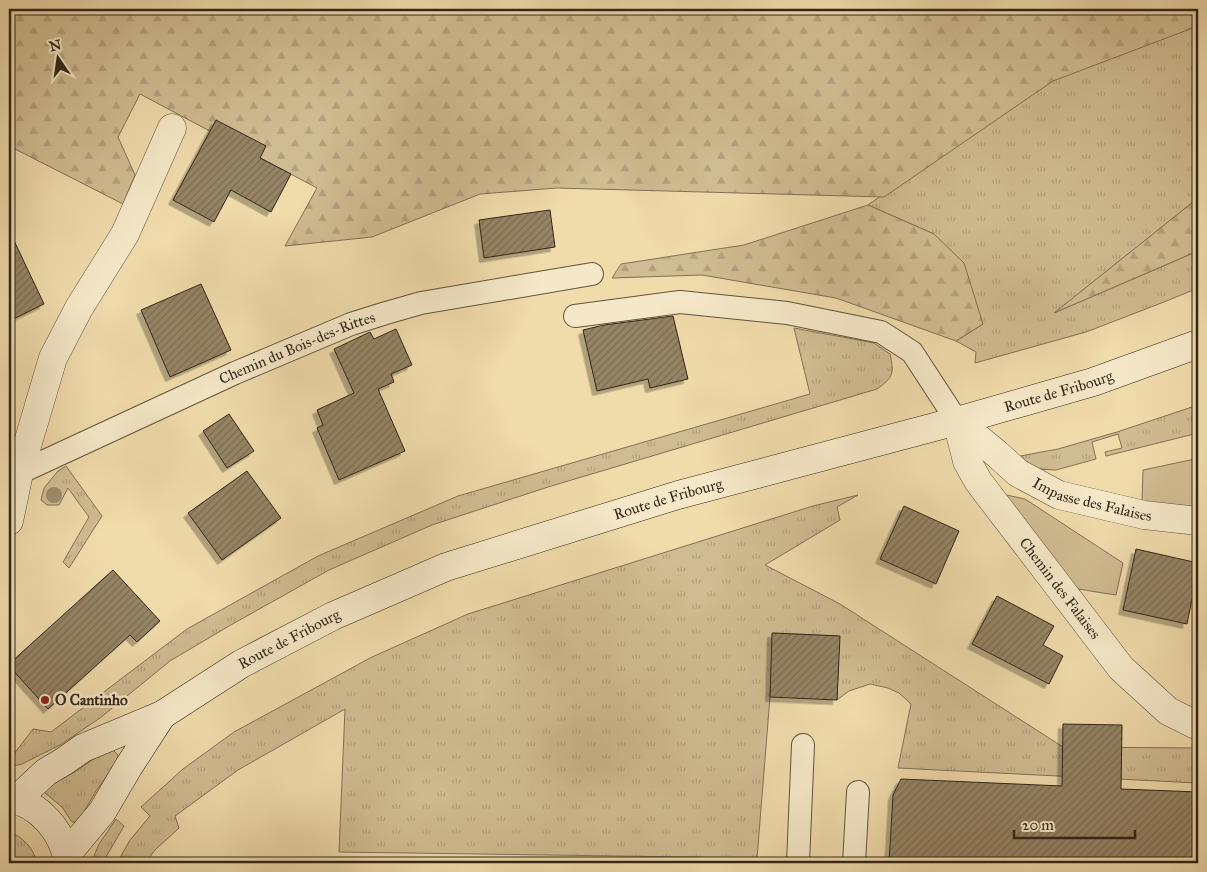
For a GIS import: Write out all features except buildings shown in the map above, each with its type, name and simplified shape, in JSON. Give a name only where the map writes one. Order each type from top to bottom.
[{"type":"main road","points":[[9,520],[19,473],[52,358],[79,308],[125,234],[172,128]]},
{"type":"main road","name":"Route de Fribourg","points":[[12,799],[46,772],[83,748],[162,715],[240,664],[333,616],[446,567],[678,495],[957,421],[1093,382],[1198,344]]},
{"type":"main road","name":"Impasse des Falaises","points":[[957,421],[1018,473],[1059,495],[1144,515],[1198,521]]},
{"type":"main road","name":"Chemin des Falaises","points":[[957,421],[967,461],[978,481],[1122,668],[1168,711],[1198,726]]},
{"type":"main road","name":"Route de Fribourg","points":[[68,859],[102,812],[162,715]]},
{"type":"main road","points":[[12,799],[37,811],[50,822],[60,837],[68,859]]},
{"type":"lane","name":"Chemin du Bois-des-Rittes","points":[[19,473],[235,373],[351,324],[421,303],[592,274]]},
{"type":"lane","points":[[576,316],[680,302],[787,313],[881,332],[912,352],[957,421]]},
{"type":"lane","points":[[798,863],[803,745]]},
{"type":"lane","points":[[854,863],[858,792]]},
{"type":"green space","points":[[9,9],[1198,9],[1198,26],[1053,81],[884,197],[557,188],[480,194],[372,237],[285,246],[317,188],[140,94],[118,137],[135,175],[123,204],[13,148],[9,149]]},
{"type":"green space","points":[[1198,20],[1198,198],[1056,312],[1198,251],[1198,288],[1086,332],[975,363],[976,352],[956,341],[983,324],[934,234],[868,205],[1051,75]]},
{"type":"green space","points":[[1198,198],[1198,251],[1054,313]]},
{"type":"green space","points":[[868,205],[934,234],[964,263],[983,324],[956,341],[836,298],[702,275],[612,278],[621,264],[744,245]]},
{"type":"green space","points":[[794,328],[874,343],[890,354],[892,370],[890,378],[877,389],[548,487],[432,525],[329,570],[170,661],[100,718],[60,745],[22,764],[9,767],[9,752],[14,754],[33,729],[51,732],[187,629],[318,556],[458,496],[810,394]]},
{"type":"green space","points":[[1198,405],[1198,433],[1106,456],[1105,452],[1122,448],[1118,434],[1092,442],[1096,459],[1056,470],[1036,469],[1020,456],[1058,449]]},
{"type":"green space","points":[[1195,459],[1198,460],[1198,508],[1142,503],[1143,470]]},
{"type":"green space","points":[[66,466],[102,516],[69,568],[63,562],[89,517],[68,488],[59,505],[47,505],[41,500],[44,488],[58,471]]},
{"type":"green space","points":[[1002,494],[1025,499],[1123,563],[1116,595],[1078,589]]},
{"type":"green space","points":[[858,495],[837,507],[840,520],[765,565],[840,604],[1063,747],[1198,748],[1198,783],[898,768],[911,704],[899,693],[888,688],[870,684],[849,691],[837,700],[839,636],[773,633],[770,697],[757,858],[339,852],[345,709],[238,770],[175,816],[179,828],[155,850],[145,863],[117,863],[130,840],[150,816],[141,807],[183,769],[234,732],[372,657],[468,614],[813,506]]},
{"type":"green space","points":[[107,750],[113,750],[118,755],[118,760],[96,791],[78,822],[72,822],[62,807],[45,793],[48,786],[73,773]]},
{"type":"green space","points":[[116,819],[124,826],[103,863],[91,863],[99,844]]},
{"type":"green space","points":[[9,831],[27,844],[37,863],[9,863]]},
{"type":"place","name":"O Cantinho","points":[[45,700]]}]
